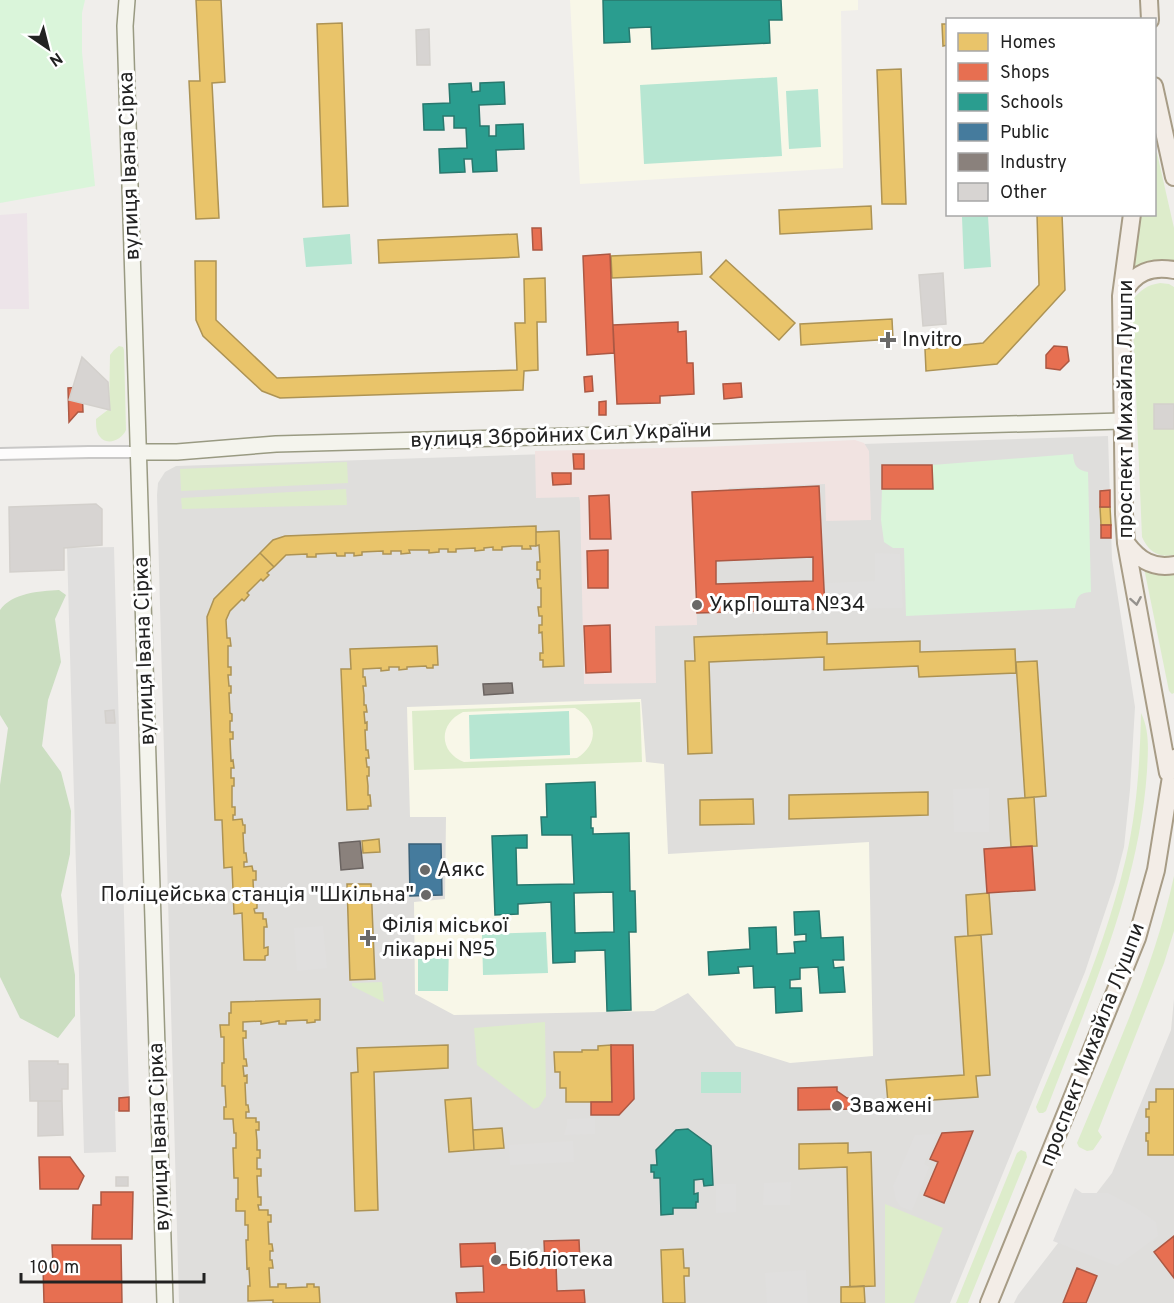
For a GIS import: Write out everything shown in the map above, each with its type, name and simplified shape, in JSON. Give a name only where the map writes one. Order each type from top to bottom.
[{"type":"main road","points":[[1149,0],[1150,18]]},
{"type":"main road","points":[[1156,91],[1174,177]]},
{"type":"main road","name":"проспект Михайла Лушпи","points":[[1132,216],[1121,297],[1124,514],[1126,543],[1170,780]]},
{"type":"main road","points":[[1121,297],[1127,285],[1148,270],[1161,268],[1174,270]]},
{"type":"main road","points":[[1126,543],[1134,554],[1145,562],[1158,566],[1174,566]]},
{"type":"main road","name":"проспект Михайла Лушпи","points":[[990,1303],[1137,939],[1156,870],[1174,758]]},
{"type":"street","name":"вулиця Івана Сірка","points":[[127,0],[125,26],[165,1303]]},
{"type":"street","name":"вулиця Збройних Сил України","points":[[0,454],[177,452],[276,444],[1122,421]]},
{"type":"shaded area","points":[[570,0],[858,0],[858,10],[841,11],[843,168],[580,184]]},
{"type":"shaded area","points":[[27,213],[29,309],[0,309],[0,215]]},
{"type":"shaded area","points":[[1108,436],[1112,559],[1135,707],[1124,847],[1115,882],[1085,972],[950,1303],[179,1303],[157,495],[158,483],[165,472],[176,466]]},
{"type":"shaded area","points":[[855,440],[864,443],[869,451],[871,520],[826,521],[825,484],[729,488],[728,490],[693,492],[697,625],[655,626],[656,683],[584,684],[580,501],[579,497],[536,498],[535,451],[704,447]]},
{"type":"shaded area","points":[[114,547],[129,1097],[119,1098],[119,1111],[115,1111],[116,1152],[84,1153],[67,548]]},
{"type":"shaded area","points":[[875,553],[900,554],[903,608],[825,609],[824,583],[875,581]]},
{"type":"shaded area","points":[[641,699],[646,762],[664,764],[668,854],[869,842],[873,1056],[790,1063],[736,1046],[688,993],[654,1011],[454,1015],[415,994],[414,902],[445,899],[446,817],[410,817],[407,707]]},
{"type":"shaded area","points":[[989,788],[989,832],[954,832],[953,789]]},
{"type":"shaded area","points":[[323,926],[327,968],[297,971],[294,928]]},
{"type":"shaded area","points":[[1174,999],[1174,1303],[1014,1303],[1112,1173],[1171,1030]]},
{"type":"shaded area","points":[[595,1118],[595,1134],[564,1135],[567,1119]]},
{"type":"shaded area","points":[[937,1134],[924,1164],[929,1167],[912,1211],[901,1207],[896,1200],[893,1186],[915,1135]]},
{"type":"shaded area","points":[[573,1141],[574,1162],[510,1165],[509,1145]]},
{"type":"shaded area","points":[[791,1182],[790,1205],[763,1205],[764,1183]]},
{"type":"shaded area","points":[[716,1184],[736,1184],[736,1212],[716,1213]]},
{"type":"shaded area","points":[[1075,1188],[1082,1193],[1108,1193],[1136,1208],[1156,1222],[1158,1236],[1117,1266],[1053,1241]]},
{"type":"shaded area","points":[[806,1270],[808,1303],[767,1303],[765,1273]]},
{"type":"green space","points":[[0,0],[85,0],[82,13],[82,52],[95,186],[0,203]]},
{"type":"green space","points":[[777,77],[782,156],[644,164],[640,85]]},
{"type":"green space","points":[[818,89],[821,147],[789,149],[786,91]]},
{"type":"green space","points":[[1156,152],[1174,228],[1174,263],[1151,261],[1130,271],[1138,216],[1156,216]]},
{"type":"green space","points":[[988,216],[991,267],[964,269],[962,217]]},
{"type":"green space","points":[[350,234],[352,264],[306,267],[303,238]]},
{"type":"green space","points":[[1160,283],[1174,287],[1174,555],[1168,556],[1155,553],[1142,537],[1132,300],[1144,288]]},
{"type":"green space","points":[[119,346],[124,350],[126,430],[117,440],[109,441],[98,434],[96,419],[109,409],[110,355]]},
{"type":"green space","points":[[1073,454],[1077,467],[1088,472],[1091,592],[1079,596],[1075,608],[906,616],[904,548],[893,548],[884,542],[881,520],[882,489],[933,489],[932,465]]},
{"type":"green space","points":[[347,462],[348,483],[181,491],[180,469]]},
{"type":"green space","points":[[346,489],[347,505],[182,509],[181,498]]},
{"type":"green space","points":[[1144,568],[1157,573],[1174,574],[1174,693],[1172,694],[1169,691]]},
{"type":"green space","points":[[59,590],[66,595],[55,619],[61,662],[48,700],[42,746],[61,772],[71,811],[70,854],[61,895],[75,975],[75,1016],[58,1038],[20,1018],[0,977],[0,785],[8,728],[0,715],[0,610],[5,604],[19,596]]},
{"type":"green space","points":[[640,702],[642,762],[414,770],[412,711]],"holes":[[[575,708],[583,713],[592,725],[593,732],[589,746],[577,758],[464,762],[450,752],[446,745],[446,730],[449,723],[463,712]]]},
{"type":"green space","points":[[569,711],[570,755],[470,759],[469,715]]},
{"type":"green space","points":[[1141,713],[1147,734],[1148,749],[1142,815],[1134,859],[1123,902],[1094,986],[1046,1111],[1039,1113],[1036,1107],[1098,953],[1118,890],[1133,822]]},
{"type":"green space","points":[[1174,876],[1174,931],[1164,963],[1098,1131],[1102,1137],[1093,1150],[1087,1151],[1079,1147],[1077,1143],[1144,978],[1166,911]]},
{"type":"green space","points":[[546,932],[548,973],[483,975],[482,934]]},
{"type":"green space","points":[[418,944],[449,944],[448,991],[418,991]]},
{"type":"green space","points":[[382,982],[384,1002],[352,986],[352,983]]},
{"type":"green space","points":[[545,1022],[546,1096],[539,1107],[534,1109],[477,1065],[474,1028]]},
{"type":"green space","points":[[701,1072],[741,1072],[741,1093],[701,1093]]},
{"type":"green space","points":[[1021,1150],[1026,1152],[1027,1157],[968,1303],[956,1303],[1017,1153]]},
{"type":"green space","points":[[885,1204],[943,1228],[914,1303],[885,1303]]},
{"type":"building: Homes","points":[[196,0],[221,0],[225,82],[212,83],[219,218],[196,219],[189,81],[200,81]]},
{"type":"building: Homes","points":[[342,23],[348,206],[323,207],[317,24]]},
{"type":"building: Homes","points":[[942,24],[946,24],[946,45],[943,46]]},
{"type":"building: Homes","points":[[901,69],[906,204],[882,204],[877,70]]},
{"type":"building: Homes","points":[[871,206],[872,229],[780,234],[779,210]]},
{"type":"building: Homes","points":[[1037,216],[1062,216],[1065,290],[997,364],[926,371],[925,349],[983,343],[1039,285]]},
{"type":"building: Homes","points":[[517,234],[519,257],[379,263],[378,240]]},
{"type":"building: Homes","points":[[701,252],[702,274],[612,278],[611,256]]},
{"type":"building: Homes","points":[[726,260],[795,323],[779,340],[710,277]]},
{"type":"building: Homes","points":[[195,261],[216,261],[216,320],[277,378],[517,370],[515,323],[525,323],[524,279],[545,278],[546,322],[537,322],[538,370],[524,371],[523,390],[280,398],[262,391],[203,336],[196,320]]},
{"type":"building: Homes","points":[[892,319],[893,339],[801,345],[800,324]]},
{"type":"building: Homes","points":[[1100,507],[1110,507],[1111,525],[1101,525]]},
{"type":"building: Homes","points":[[536,526],[536,546],[530,546],[531,549],[512,546],[502,547],[502,550],[493,550],[493,547],[475,551],[475,548],[456,549],[456,552],[439,549],[439,552],[429,553],[429,550],[409,550],[410,553],[401,554],[401,551],[391,551],[391,554],[383,554],[383,551],[362,552],[362,555],[354,556],[354,553],[345,553],[345,556],[337,556],[336,553],[316,554],[316,557],[307,557],[307,554],[286,555],[274,567],[260,553],[273,540],[285,536]]},
{"type":"building: Homes","points":[[559,531],[564,666],[543,667],[543,660],[540,660],[540,653],[543,653],[542,632],[539,633],[542,616],[539,616],[538,607],[541,607],[541,588],[538,588],[537,579],[540,579],[540,570],[537,570],[537,562],[540,562],[539,545],[536,546],[536,532]]},
{"type":"building: Homes","points":[[260,553],[274,567],[263,581],[261,579],[247,593],[249,595],[244,601],[242,599],[230,611],[226,620],[227,638],[230,638],[231,646],[228,646],[228,667],[231,667],[231,675],[228,675],[229,686],[231,686],[230,713],[232,714],[230,732],[233,732],[233,739],[230,739],[231,761],[233,760],[234,768],[231,768],[231,778],[234,778],[232,807],[235,807],[235,815],[233,815],[233,820],[242,819],[245,825],[244,853],[246,853],[247,862],[244,862],[244,867],[252,866],[253,871],[256,871],[256,880],[253,880],[254,901],[257,901],[257,908],[254,909],[255,913],[263,913],[267,927],[264,927],[264,948],[268,947],[265,960],[244,960],[242,913],[234,914],[232,867],[224,868],[222,820],[215,820],[207,617],[214,599]]},
{"type":"building: Homes","points":[[827,632],[827,644],[920,641],[920,652],[1015,649],[1016,673],[919,677],[918,666],[824,670],[824,657],[709,662],[712,753],[688,754],[685,661],[695,661],[694,637]]},
{"type":"building: Homes","points":[[437,646],[438,665],[433,665],[433,668],[407,667],[407,669],[399,670],[399,667],[389,667],[389,670],[381,671],[381,668],[363,669],[366,686],[363,686],[364,705],[366,705],[367,712],[364,712],[365,723],[367,722],[366,750],[368,750],[369,758],[366,758],[367,767],[369,767],[368,795],[370,795],[371,806],[368,806],[368,809],[347,810],[341,669],[351,669],[350,649]]},
{"type":"building: Homes","points":[[1037,661],[1046,796],[1025,798],[1016,662]]},
{"type":"building: Homes","points":[[928,792],[928,815],[789,819],[789,795]]},
{"type":"building: Homes","points":[[1034,797],[1037,846],[1011,847],[1008,799]]},
{"type":"building: Homes","points":[[753,799],[754,824],[700,825],[700,800]]},
{"type":"building: Homes","points":[[379,839],[380,852],[363,853],[362,841]]},
{"type":"building: Homes","points":[[347,884],[371,884],[375,979],[350,980]]},
{"type":"building: Homes","points":[[989,893],[992,934],[968,936],[966,895]]},
{"type":"building: Homes","points":[[981,935],[990,1075],[976,1076],[978,1097],[888,1103],[886,1080],[964,1075],[955,937]]},
{"type":"building: Homes","points":[[320,999],[320,1020],[315,1020],[315,1022],[286,1021],[286,1024],[279,1024],[279,1021],[261,1024],[261,1021],[243,1022],[243,1031],[246,1031],[246,1038],[243,1038],[244,1059],[246,1059],[247,1066],[243,1066],[244,1076],[247,1075],[246,1105],[248,1105],[249,1112],[246,1112],[246,1118],[256,1118],[256,1122],[259,1122],[259,1130],[256,1130],[257,1150],[260,1150],[257,1169],[261,1169],[261,1176],[257,1176],[258,1197],[261,1197],[261,1205],[258,1205],[259,1210],[268,1210],[268,1215],[271,1215],[271,1222],[268,1222],[269,1244],[272,1244],[273,1251],[270,1251],[273,1268],[269,1268],[270,1287],[286,1284],[286,1288],[307,1287],[307,1284],[314,1284],[314,1287],[319,1287],[320,1303],[248,1301],[248,1286],[250,1286],[246,1240],[248,1240],[248,1225],[245,1225],[245,1211],[236,1211],[238,1178],[234,1178],[233,1148],[236,1148],[236,1133],[234,1133],[233,1119],[224,1119],[224,1107],[226,1107],[225,1086],[222,1086],[222,1063],[224,1063],[224,1037],[221,1037],[220,1025],[229,1025],[231,1002]]},
{"type":"building: Homes","points":[[448,1045],[448,1068],[374,1072],[378,1210],[355,1211],[351,1073],[358,1072],[357,1048]]},
{"type":"building: Homes","points":[[611,1045],[612,1102],[566,1102],[566,1088],[560,1088],[560,1072],[555,1072],[554,1052],[582,1052],[582,1050],[598,1050],[598,1046]]},
{"type":"building: Homes","points":[[1156,1089],[1174,1089],[1174,1155],[1148,1155],[1146,1133],[1149,1133],[1149,1117],[1146,1117],[1146,1109],[1149,1109],[1149,1102],[1156,1102]]},
{"type":"building: Homes","points":[[471,1098],[474,1150],[449,1152],[445,1100]]},
{"type":"building: Homes","points":[[502,1128],[504,1148],[474,1150],[473,1130]]},
{"type":"building: Homes","points":[[848,1143],[848,1153],[871,1152],[875,1286],[850,1287],[847,1167],[799,1169],[799,1144]]},
{"type":"building: Homes","points":[[683,1249],[684,1268],[689,1268],[689,1276],[684,1276],[685,1303],[663,1303],[661,1250]]},
{"type":"building: Homes","points":[[864,1286],[865,1303],[841,1303],[841,1287]]},
{"type":"building: Shops","points":[[532,228],[541,228],[542,250],[533,250]]},
{"type":"building: Shops","points":[[610,254],[614,353],[587,355],[583,256]]},
{"type":"building: Shops","points":[[678,322],[678,332],[686,331],[687,363],[693,363],[694,394],[660,396],[660,403],[617,404],[613,325]]},
{"type":"building: Shops","points":[[1054,346],[1067,347],[1069,361],[1060,370],[1046,368],[1046,355]]},
{"type":"building: Shops","points":[[592,376],[593,391],[585,392],[584,377]]},
{"type":"building: Shops","points":[[741,383],[742,397],[724,399],[723,384]]},
{"type":"building: Shops","points":[[82,387],[83,412],[78,412],[69,422],[68,388]]},
{"type":"building: Shops","points":[[606,401],[606,415],[599,415],[599,402]]},
{"type":"building: Shops","points":[[573,454],[584,454],[584,469],[574,469]]},
{"type":"building: Shops","points":[[882,465],[932,465],[933,489],[882,489]]},
{"type":"building: Shops","points":[[552,473],[571,473],[571,484],[553,485]]},
{"type":"building: Shops","points":[[819,486],[825,609],[697,613],[692,492]],"holes":[[[813,557],[813,581],[716,584],[716,561]]]},
{"type":"building: Shops","points":[[1110,490],[1110,507],[1100,507],[1100,491]]},
{"type":"building: Shops","points":[[609,495],[611,539],[590,539],[589,496]]},
{"type":"building: Shops","points":[[1101,525],[1111,525],[1111,538],[1101,538]]},
{"type":"building: Shops","points":[[608,550],[608,588],[588,588],[587,551]]},
{"type":"building: Shops","points":[[610,625],[611,672],[586,673],[584,626]]},
{"type":"building: Shops","points":[[1032,846],[1035,890],[987,893],[984,849]]},
{"type":"building: Shops","points":[[611,1045],[633,1045],[634,1099],[619,1115],[591,1115],[591,1102],[612,1102]]},
{"type":"building: Shops","points":[[837,1087],[837,1091],[847,1098],[853,1098],[853,1109],[798,1110],[798,1088]]},
{"type":"building: Shops","points":[[129,1097],[129,1111],[119,1111],[119,1098]]},
{"type":"building: Shops","points":[[973,1131],[944,1203],[924,1195],[938,1162],[930,1159],[942,1133]]},
{"type":"building: Shops","points":[[39,1157],[70,1157],[84,1176],[78,1189],[40,1189]]},
{"type":"building: Shops","points":[[101,1192],[133,1192],[132,1239],[92,1239],[93,1205],[101,1205]]},
{"type":"building: Shops","points":[[1174,1236],[1174,1278],[1154,1252]]},
{"type":"building: Shops","points":[[579,1240],[580,1263],[556,1264],[557,1291],[584,1290],[585,1303],[457,1303],[456,1293],[484,1292],[483,1266],[461,1267],[460,1244],[495,1243],[496,1265],[545,1263],[544,1241]]},
{"type":"building: Shops","points":[[52,1245],[121,1245],[122,1303],[44,1303],[43,1266],[53,1265]]},
{"type":"building: Shops","points":[[1077,1268],[1097,1276],[1086,1303],[1063,1303]]},
{"type":"building: Schools","points":[[603,0],[781,0],[782,20],[769,20],[770,43],[652,49],[651,27],[629,28],[630,42],[604,43]]},
{"type":"building: Schools","points":[[504,82],[505,104],[479,105],[480,126],[489,126],[489,136],[496,136],[496,125],[523,124],[524,149],[496,150],[497,171],[473,172],[472,159],[464,159],[465,172],[440,173],[439,149],[467,148],[466,128],[454,128],[454,116],[443,116],[444,130],[424,130],[423,104],[450,103],[449,84],[471,83],[472,92],[480,91],[480,83]]},
{"type":"building: Schools","points":[[595,782],[596,817],[591,817],[593,834],[629,833],[630,891],[635,891],[636,932],[629,932],[631,1010],[607,1011],[605,950],[575,951],[575,962],[553,963],[551,902],[518,904],[518,914],[495,915],[492,836],[527,835],[527,848],[516,848],[517,885],[574,884],[572,835],[542,835],[541,817],[547,817],[546,784]],"holes":[[[613,892],[614,932],[575,933],[574,893]]]},
{"type":"building: Schools","points":[[819,911],[821,938],[843,937],[844,960],[833,960],[834,968],[843,967],[845,992],[820,993],[818,967],[800,968],[800,979],[790,980],[790,988],[801,988],[802,1011],[776,1013],[775,987],[754,988],[753,966],[738,967],[739,973],[709,975],[708,952],[750,949],[749,928],[776,927],[777,954],[795,953],[794,942],[806,941],[806,934],[795,935],[794,912]]},
{"type":"building: Schools","points":[[688,1129],[711,1146],[713,1185],[704,1186],[703,1179],[694,1180],[694,1194],[698,1193],[696,1208],[673,1208],[673,1214],[661,1215],[660,1178],[654,1178],[651,1165],[657,1165],[656,1150],[676,1130]]},
{"type":"building: Public","name":"Аякс","points":[[409,844],[441,844],[442,895],[410,896]]},
{"type":"building: Industry","points":[[512,683],[513,693],[484,695],[483,684]]},
{"type":"building: Industry","points":[[360,841],[363,868],[341,870],[339,843]]},
{"type":"building: Other","points":[[429,29],[430,65],[417,65],[416,30]]},
{"type":"building: Other","points":[[943,273],[946,324],[923,326],[919,275]]},
{"type":"building: Other","points":[[82,357],[108,382],[110,410],[69,400]]},
{"type":"building: Other","points":[[1154,404],[1174,404],[1174,429],[1154,429]]},
{"type":"building: Other","points":[[96,504],[102,509],[102,545],[64,548],[64,570],[10,572],[9,507]]},
{"type":"building: Other","points":[[114,710],[115,723],[106,723],[105,711]]},
{"type":"building: Other","points":[[29,1061],[58,1061],[58,1064],[68,1064],[68,1089],[62,1089],[62,1101],[30,1101]]},
{"type":"building: Other","points":[[38,1101],[62,1101],[63,1135],[38,1136]]},
{"type":"building: Other","points":[[116,1177],[128,1177],[128,1186],[116,1186]]},
{"type":"place","name":"Invitro","points":[[888,340]]},
{"type":"place","name":"УкрПошта №34","points":[[697,605]]},
{"type":"place","name":"Аякс","points":[[425,870]]},
{"type":"place","name":"Поліцейська станція \"Шкільна\"","points":[[426,895]]},
{"type":"place","name":"Філія міської лікарні №5","points":[[368,938]]},
{"type":"place","name":"Зважені","points":[[837,1106]]},
{"type":"place","name":"Бібліотека","points":[[496,1260]]}]
